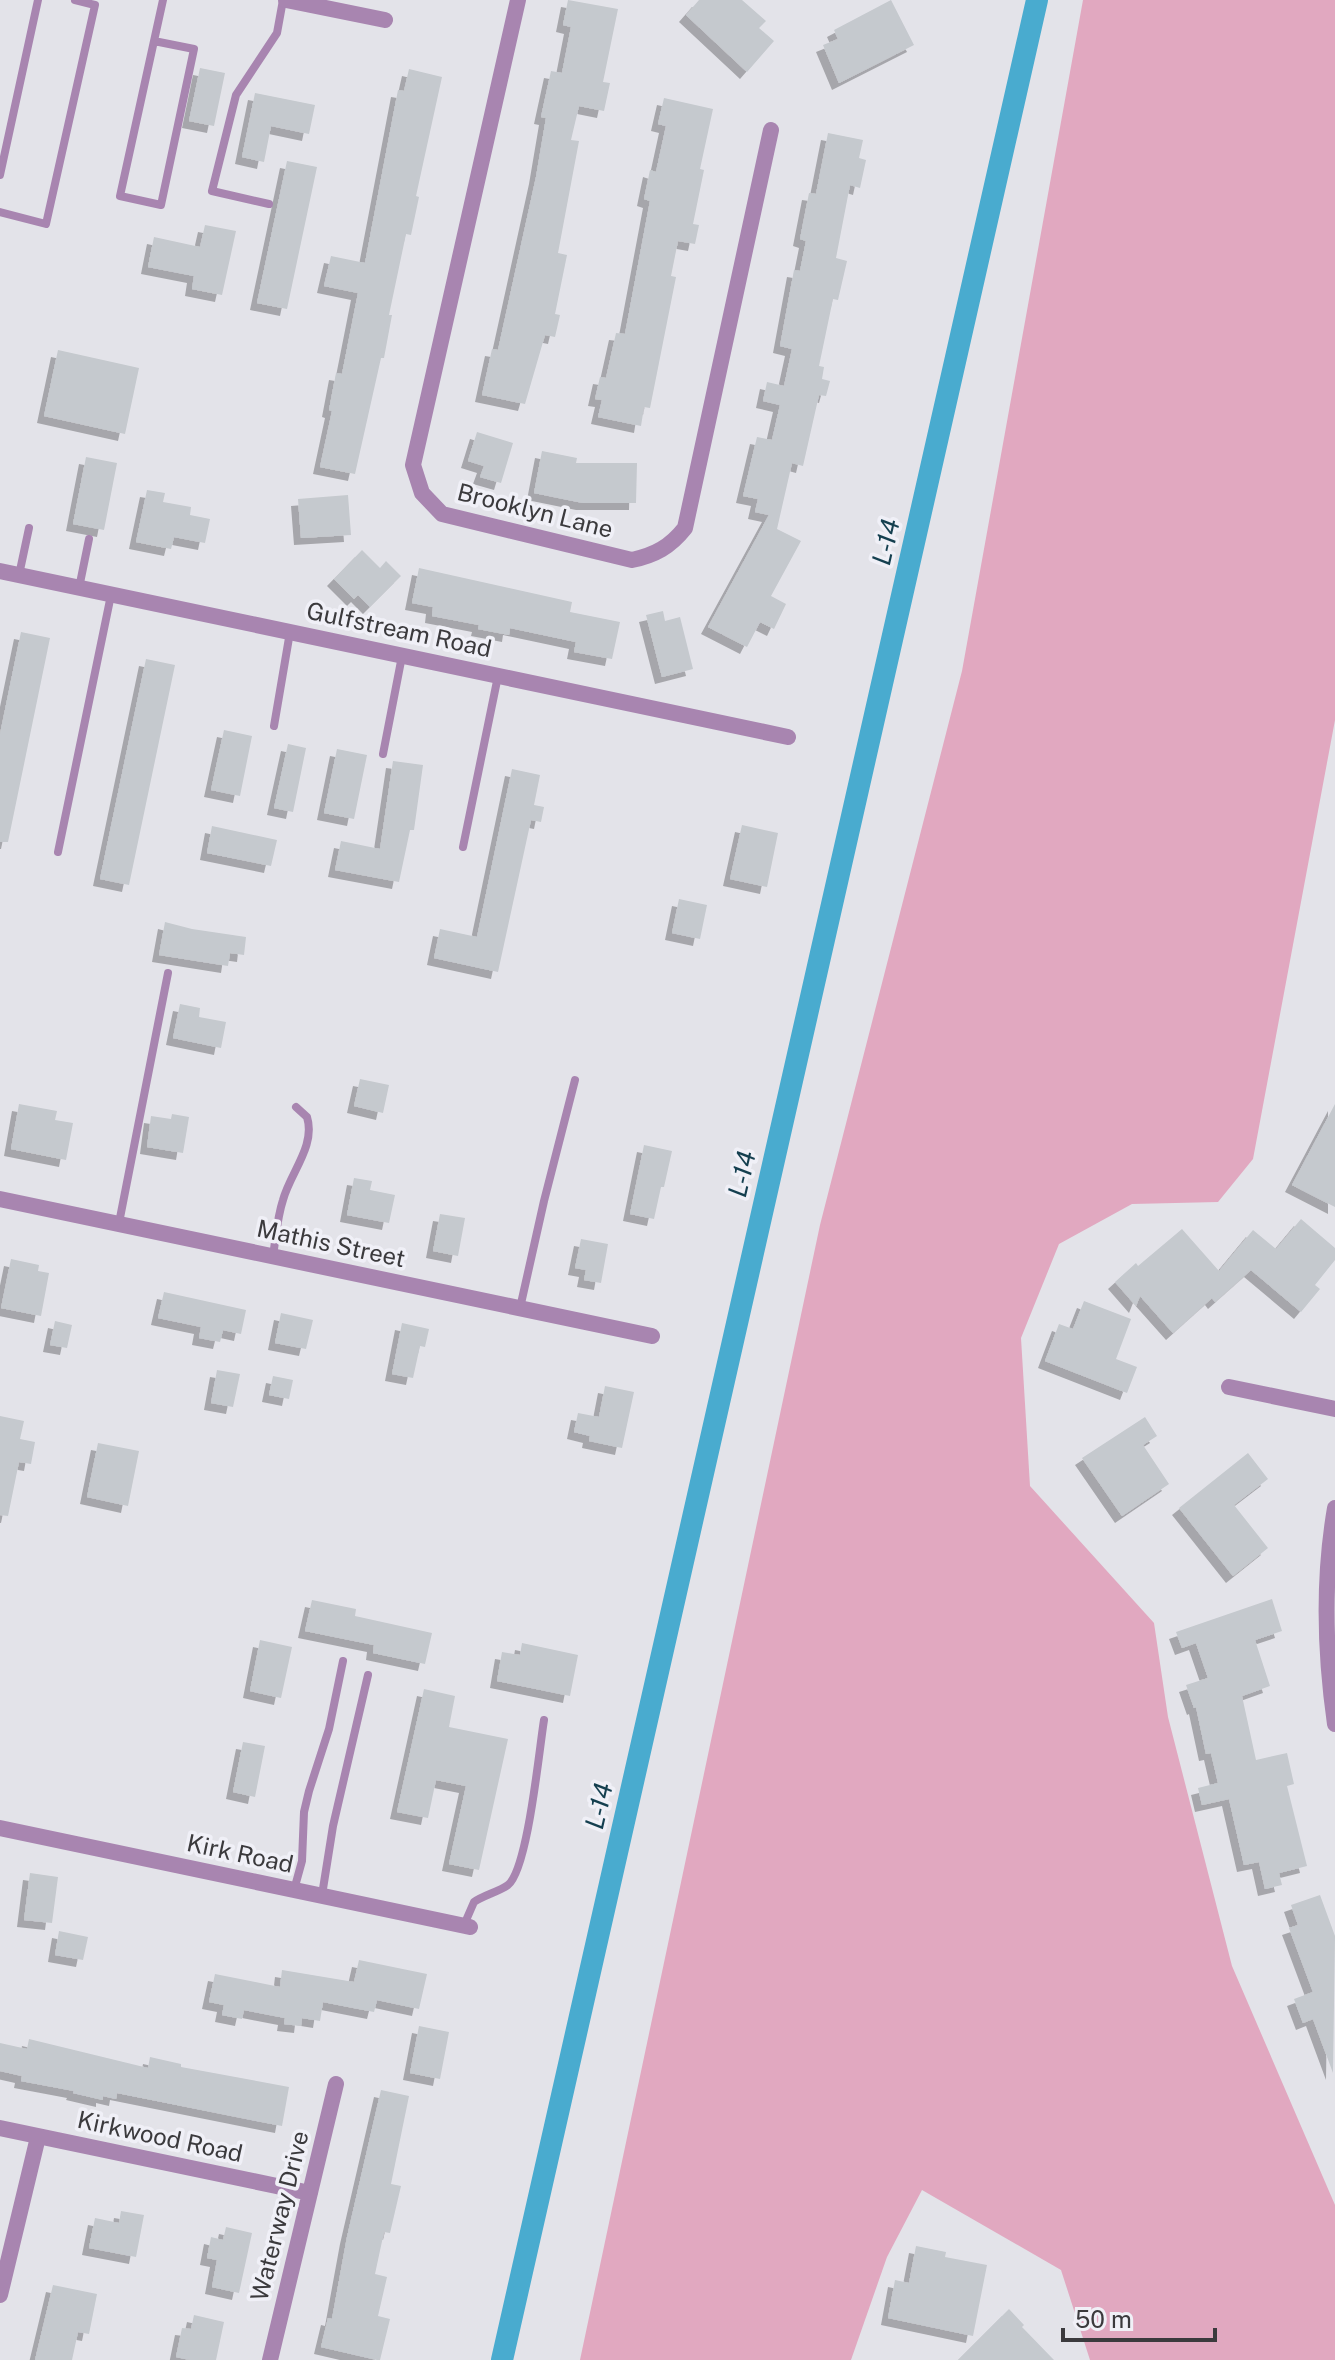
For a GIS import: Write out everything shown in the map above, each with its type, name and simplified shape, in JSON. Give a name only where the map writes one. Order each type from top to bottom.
[{"type":"street","points":[[285,0],[332,5],[385,20]]},
{"type":"street","name":"Brooklyn Lane","points":[[518,0],[413,465],[422,493],[442,514],[632,560],[662,551],[675,540],[685,528],[771,130]]},
{"type":"street","name":"Gulfstream Road","points":[[0,571],[788,737]]},
{"type":"street","name":"Mathis Street","points":[[0,1199],[652,1336]]},
{"type":"street","points":[[1229,1387],[1335,1409]]},
{"type":"street","points":[[1335,1508],[1328,1578],[1327,1639],[1335,1724]]},
{"type":"street","name":"Kirk Road","points":[[0,1828],[467,1926]]},
{"type":"street","name":"Waterway Drive","points":[[270,2360],[336,2084]]},
{"type":"street","name":"Kirkwood Road","points":[[0,2128],[310,2193]]},
{"type":"street","points":[[0,2295],[38,2137]]},
{"type":"lane","points":[[0,175],[38,0]]},
{"type":"lane","points":[[0,212],[46,224],[95,5],[75,0]]},
{"type":"lane","points":[[154,41],[194,49],[161,205],[120,196],[154,41],[163,0]]},
{"type":"lane","points":[[269,204],[212,191],[236,95],[277,33],[285,0]]},
{"type":"lane","points":[[19,575],[29,528]]},
{"type":"lane","points":[[79,588],[89,539]]},
{"type":"lane","points":[[58,852],[111,594]]},
{"type":"lane","points":[[274,726],[290,632]]},
{"type":"lane","points":[[383,754],[402,656]]},
{"type":"lane","points":[[463,847],[498,676]]},
{"type":"lane","points":[[119,1224],[168,973]]},
{"type":"lane","points":[[520,1309],[575,1080]]},
{"type":"lane","points":[[273,1257],[284,1196],[303,1156],[308,1133],[307,1117],[296,1107]]},
{"type":"lane","points":[[294,1890],[302,1861],[304,1812],[329,1729],[343,1661]]},
{"type":"lane","points":[[322,1895],[333,1826],[368,1675]]},
{"type":"lane","points":[[467,1926],[474,1902],[509,1884],[516,1874],[524,1846],[544,1720]]},
{"type":"shaded area","points":[[1083,0],[1335,0],[1335,720],[1253,1159],[1218,1202],[1132,1204],[1059,1244],[1021,1338],[1030,1486],[1154,1623],[1168,1717],[1232,1966],[1335,2205],[1335,2360],[1090,2360],[1061,2270],[922,2190],[887,2257],[851,2360],[580,2360],[820,1225],[962,671]]},
{"type":"building","points":[[568,0],[618,9],[603,82],[610,83],[604,111],[579,106],[571,140],[579,141],[558,253],[567,255],[555,314],[560,315],[555,337],[545,335],[525,404],[482,395],[492,349],[498,350],[536,177],[546,118],[541,117],[551,71],[562,73],[571,27],[563,25]]},
{"type":"building","points":[[699,0],[742,0],[766,21],[759,28],[774,41],[747,72],[686,15]]},
{"type":"building","points":[[891,0],[914,45],[839,83],[823,45],[838,39],[834,30]]},
{"type":"building","points":[[200,68],[225,73],[214,126],[189,121]]},
{"type":"building","points":[[409,69],[442,77],[416,196],[419,197],[411,235],[406,234],[389,315],[392,315],[384,358],[381,358],[355,474],[320,467],[332,411],[329,410],[336,373],[342,374],[358,293],[324,286],[331,256],[365,263],[398,90],[404,91]]},
{"type":"building","points":[[255,93],[315,105],[309,134],[271,126],[264,162],[242,157]]},
{"type":"building","points":[[664,98],[713,109],[700,169],[704,170],[693,224],[699,225],[695,244],[678,241],[671,276],[676,277],[650,408],[644,407],[641,426],[598,417],[602,400],[595,399],[600,377],[606,378],[616,333],[625,334],[650,201],[644,199],[650,170],[656,172],[666,126],[658,124]]},
{"type":"building","points":[[828,133],[863,140],[859,158],[866,160],[860,188],[850,185],[836,258],[847,261],[838,300],[833,299],[819,366],[824,367],[822,379],[830,381],[826,396],[819,395],[803,466],[792,463],[777,529],[801,541],[771,596],[786,604],[774,629],[760,622],[747,647],[708,627],[769,515],[755,512],[758,499],[743,496],[757,437],[772,440],[780,405],[763,401],[767,382],[784,386],[792,349],[780,346],[794,270],[800,271],[806,241],[800,239],[809,193],[816,194]]},
{"type":"building","points":[[287,161],[317,167],[287,309],[257,303]]},
{"type":"building","points":[[205,225],[236,231],[222,295],[192,289],[194,276],[148,267],[154,237],[200,247]]},
{"type":"building","points":[[58,350],[139,368],[125,434],[44,416]]},
{"type":"building","points":[[477,432],[513,443],[501,483],[480,477],[484,466],[468,461]]},
{"type":"building","points":[[542,451],[577,458],[576,463],[637,463],[636,503],[583,503],[534,493]]},
{"type":"building","points":[[86,457],[117,463],[104,530],[73,524]]},
{"type":"building","points":[[147,490],[165,493],[163,502],[191,507],[190,515],[210,519],[205,543],[174,537],[171,549],[136,542]]},
{"type":"building","points":[[348,495],[351,535],[301,538],[298,499]]},
{"type":"building","points":[[362,550],[380,568],[386,561],[401,576],[370,607],[358,595],[354,599],[334,579]]},
{"type":"building","points":[[419,568],[572,602],[570,612],[620,622],[612,659],[574,652],[576,642],[510,628],[509,635],[478,629],[479,625],[432,616],[433,607],[412,603]]},
{"type":"building","points":[[663,611],[665,621],[680,617],[693,669],[662,677],[646,615]]},
{"type":"building","points":[[21,632],[50,638],[8,842],[0,842],[0,734]]},
{"type":"building","points":[[146,659],[175,665],[129,885],[100,879]]},
{"type":"building","points":[[224,730],[252,736],[240,796],[211,790]]},
{"type":"building","points":[[288,744],[306,748],[293,812],[274,808]]},
{"type":"building","points":[[337,749],[367,755],[354,819],[324,813]]},
{"type":"building","points":[[393,761],[423,765],[414,830],[410,830],[399,882],[335,870],[341,841],[380,849]]},
{"type":"building","points":[[512,769],[540,775],[534,805],[544,807],[541,822],[531,820],[498,972],[434,958],[440,929],[477,937]]},
{"type":"building","points":[[742,825],[778,833],[767,887],[730,879]]},
{"type":"building","points":[[212,826],[277,840],[271,866],[207,853]]},
{"type":"building","points":[[679,899],[707,905],[700,939],[672,933]]},
{"type":"building","points":[[165,922],[246,937],[244,955],[230,953],[228,966],[159,955]]},
{"type":"building","points":[[180,1004],[200,1008],[199,1017],[226,1022],[221,1048],[173,1038]]},
{"type":"building","points":[[360,1079],[389,1085],[383,1113],[354,1106]]},
{"type":"building","points":[[19,1104],[57,1111],[55,1120],[73,1123],[66,1160],[11,1149]]},
{"type":"building","points":[[1335,1104],[1335,1207],[1292,1185]]},
{"type":"building","points":[[172,1114],[189,1117],[183,1153],[147,1147],[151,1116],[171,1119]]},
{"type":"building","points":[[644,1145],[672,1151],[654,1219],[630,1214]]},
{"type":"building","points":[[354,1178],[372,1181],[370,1190],[395,1195],[389,1223],[347,1215]]},
{"type":"building","points":[[440,1214],[465,1218],[458,1256],[433,1251]]},
{"type":"building","points":[[1301,1219],[1335,1248],[1335,1260],[1315,1285],[1320,1289],[1301,1312],[1251,1270],[1215,1302],[1212,1298],[1173,1333],[1140,1296],[1136,1306],[1115,1282],[1182,1229],[1219,1271],[1253,1230],[1276,1249]]},
{"type":"building","points":[[581,1239],[608,1244],[601,1283],[584,1280],[586,1270],[575,1268]]},
{"type":"building","points":[[11,1259],[39,1265],[38,1271],[49,1273],[41,1316],[1,1308]]},
{"type":"building","points":[[164,1292],[246,1310],[241,1334],[223,1330],[220,1342],[199,1338],[201,1327],[158,1318]]},
{"type":"building","points":[[1084,1301],[1131,1319],[1116,1359],[1137,1367],[1127,1393],[1045,1361],[1059,1324],[1073,1329]]},
{"type":"building","points":[[281,1313],[313,1320],[306,1349],[275,1343]]},
{"type":"building","points":[[55,1321],[72,1325],[67,1348],[50,1345]]},
{"type":"building","points":[[402,1323],[429,1329],[425,1347],[420,1346],[413,1378],[392,1374]]},
{"type":"building","points":[[217,1370],[240,1374],[233,1407],[211,1403]]},
{"type":"building","points":[[273,1376],[293,1380],[289,1399],[269,1395]]},
{"type":"building","points":[[605,1386],[634,1392],[622,1448],[589,1441],[590,1436],[574,1432],[578,1413],[599,1417]]},
{"type":"building","points":[[0,1416],[24,1421],[20,1439],[35,1442],[31,1464],[19,1462],[8,1516],[0,1515]]},
{"type":"building","points":[[1145,1417],[1157,1436],[1143,1445],[1169,1484],[1122,1516],[1082,1458]]},
{"type":"building","points":[[98,1443],[139,1451],[128,1506],[87,1497]]},
{"type":"building","points":[[1248,1453],[1268,1479],[1234,1505],[1268,1548],[1233,1576],[1179,1508]]},
{"type":"building","points":[[1272,1599],[1282,1631],[1255,1640],[1270,1686],[1242,1696],[1256,1760],[1287,1753],[1294,1784],[1287,1786],[1307,1866],[1279,1873],[1282,1885],[1265,1889],[1259,1862],[1244,1865],[1229,1799],[1202,1805],[1198,1788],[1218,1783],[1211,1753],[1206,1754],[1196,1707],[1186,1685],[1208,1678],[1196,1643],[1182,1648],[1176,1632]]},
{"type":"building","points":[[312,1600],[356,1609],[355,1616],[432,1633],[425,1664],[373,1653],[374,1645],[305,1631]]},
{"type":"building","points":[[260,1640],[292,1647],[281,1698],[250,1691]]},
{"type":"building","points":[[522,1643],[578,1655],[570,1696],[497,1681],[502,1652],[520,1655]]},
{"type":"building","points":[[424,1689],[455,1696],[449,1727],[508,1739],[479,1870],[449,1864],[466,1786],[436,1780],[428,1818],[397,1812]]},
{"type":"building","points":[[243,1742],[265,1746],[255,1797],[233,1792]]},
{"type":"building","points":[[30,1873],[58,1877],[52,1923],[24,1920]]},
{"type":"building","points":[[1320,1895],[1335,1936],[1333,2073],[1313,2019],[1303,2023],[1294,1999],[1313,1992],[1289,1928],[1298,1925],[1291,1905]]},
{"type":"building","points":[[59,1931],[88,1937],[83,1960],[55,1955]]},
{"type":"building","points":[[359,1960],[427,1974],[419,2009],[377,2000],[374,2012],[323,2002],[320,2021],[302,2018],[301,2026],[284,2024],[285,2018],[244,2010],[242,2019],[222,2015],[224,2005],[209,2002],[215,1974],[280,1987],[282,1970],[354,1982]]},
{"type":"building","points":[[419,2026],[449,2032],[440,2079],[410,2073]]},
{"type":"building","points":[[29,2039],[148,2068],[150,2057],[181,2064],[181,2067],[289,2087],[282,2126],[117,2093],[116,2099],[103,2096],[103,2100],[21,2081],[22,2076],[0,2071],[0,2043],[27,2049]]},
{"type":"building","points":[[381,2090],[409,2096],[391,2184],[401,2186],[390,2233],[384,2232],[375,2274],[387,2277],[378,2316],[390,2319],[380,2360],[377,2360],[321,2347],[328,2318],[332,2319],[347,2237]]},
{"type":"building","points":[[121,2211],[144,2215],[136,2257],[89,2248],[95,2218],[119,2223]]},
{"type":"building","points":[[226,2227],[252,2233],[239,2293],[212,2287],[217,2260],[207,2258],[211,2237],[223,2240]]},
{"type":"building","points":[[916,2246],[946,2252],[945,2257],[987,2265],[973,2336],[888,2318],[895,2280],[909,2283]]},
{"type":"building","points":[[53,2285],[97,2294],[89,2334],[78,2332],[72,2360],[35,2360]]},
{"type":"building","points":[[1009,2309],[1054,2360],[958,2360]]},
{"type":"building","points":[[194,2315],[224,2322],[216,2360],[176,2357],[182,2328],[191,2329]]},
{"type":"waterway","name":"L-14","points":[[502,2360],[1037,0]]}]
